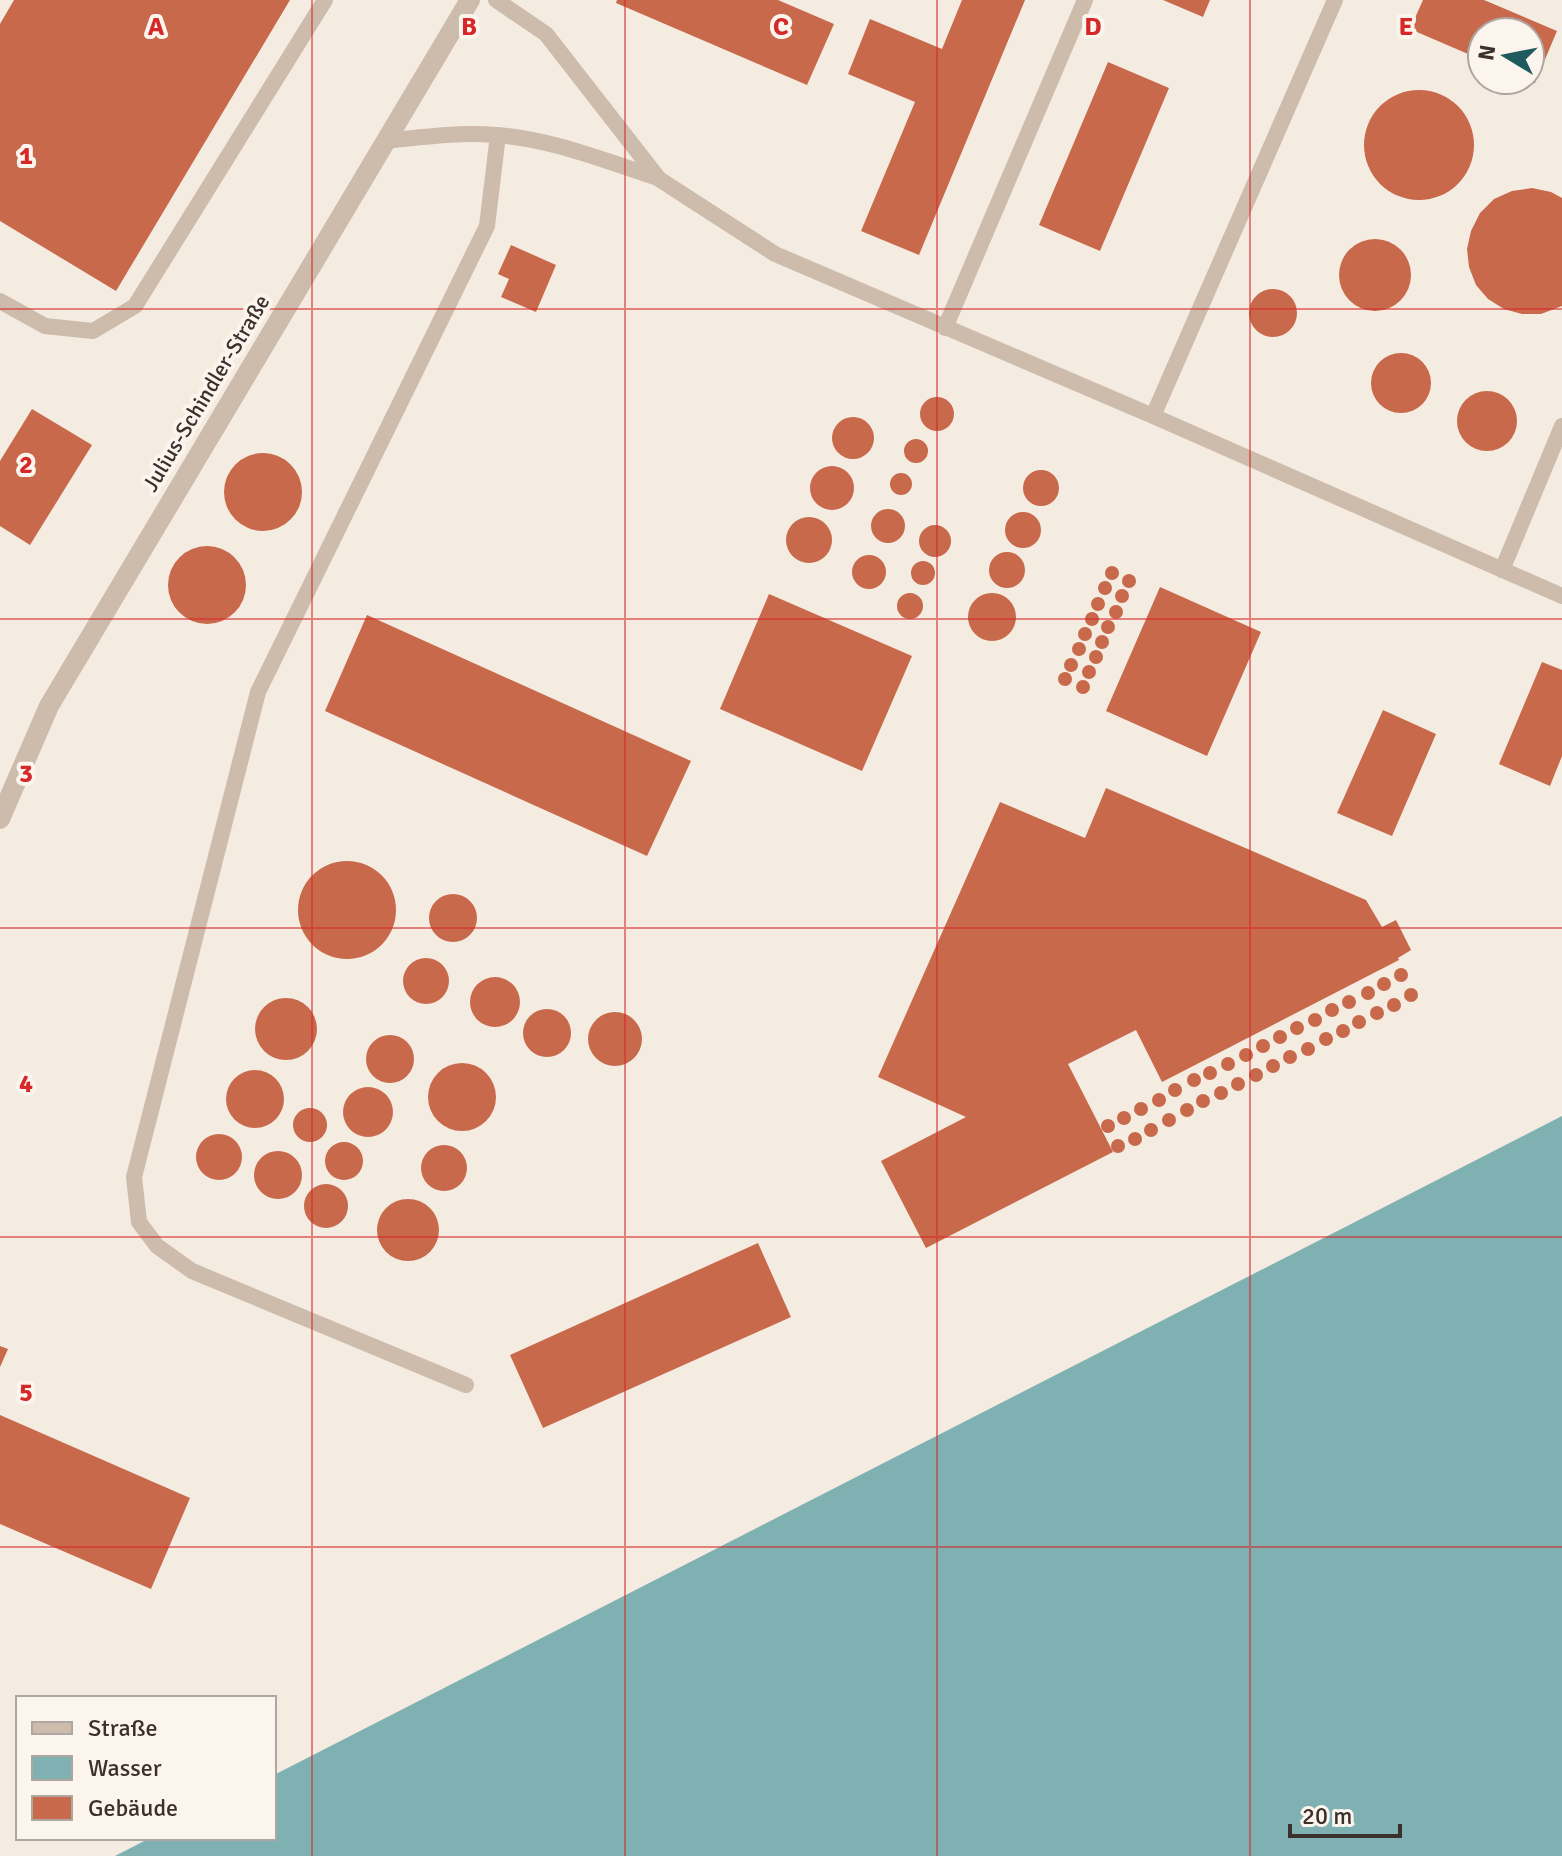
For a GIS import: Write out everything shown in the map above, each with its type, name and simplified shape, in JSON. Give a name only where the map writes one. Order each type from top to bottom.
[{"type":"street","name":"Julius-Schindler-Straße","points":[[0,819],[49,706],[470,0]]},
{"type":"lane","points":[[0,301],[45,326],[93,331],[135,306],[325,0]]},
{"type":"lane","points":[[496,0],[546,34],[659,179]]},
{"type":"lane","points":[[945,328],[1085,0]]},
{"type":"lane","points":[[1153,416],[1335,0]]},
{"type":"lane","points":[[385,141],[446,134],[498,135],[561,146],[659,179],[775,254],[1562,596]]},
{"type":"lane","points":[[466,1385],[192,1271],[157,1246],[139,1222],[134,1177],[258,692],[487,226],[498,135]]},
{"type":"lane","points":[[1502,570],[1562,426]]},
{"type":"water","points":[[1562,1116],[1562,1856],[115,1856],[146,1840],[276,1840],[276,1774]]},
{"type":"building","points":[[14,0],[290,0],[116,291],[0,221],[0,24]]},
{"type":"building","points":[[617,0],[778,0],[834,24],[807,85],[616,3]]},
{"type":"building","points":[[962,0],[1025,0],[919,255],[861,231],[915,102],[848,74],[870,19],[942,49]]},
{"type":"building","points":[[1163,0],[1210,0],[1203,17]]},
{"type":"building","points":[[1423,0],[1484,0],[1522,16],[1466,16],[1466,53],[1410,29]]},
{"type":"building","points":[[1546,26],[1557,31],[1546,57]]},
{"type":"building","points":[[1108,62],[1169,88],[1100,251],[1039,225]]},
{"type":"building","points":[[1419,90],[1440,94],[1458,106],[1470,124],[1474,145],[1470,166],[1458,184],[1440,196],[1419,200],[1398,196],[1380,184],[1368,166],[1364,145],[1368,124],[1380,106],[1398,94]]},
{"type":"building","points":[[1532,188],[1562,198],[1562,306],[1541,314],[1522,314],[1504,309],[1488,299],[1476,285],[1469,267],[1467,249],[1480,213],[1494,199],[1512,191]]},
{"type":"building","points":[[1382,239],[1401,249],[1409,261],[1409,289],[1401,301],[1389,309],[1368,311],[1349,301],[1341,289],[1339,268],[1349,249],[1361,241]]},
{"type":"building","points":[[511,245],[556,265],[536,312],[501,297],[509,279],[498,274]]},
{"type":"building","points":[[1273,289],[1290,296],[1297,313],[1290,330],[1273,337],[1256,330],[1249,313],[1256,296]]},
{"type":"building","points":[[1401,353],[1423,361],[1431,383],[1423,405],[1401,413],[1379,405],[1371,383],[1379,361]]},
{"type":"building","points":[[1487,391],[1498,393],[1508,400],[1515,410],[1515,432],[1508,442],[1498,449],[1487,451],[1476,449],[1466,442],[1459,432],[1457,421],[1459,410],[1466,400],[1476,393]]},
{"type":"building","points":[[937,397],[949,402],[954,414],[949,426],[937,431],[925,426],[920,414],[925,402]]},
{"type":"building","points":[[32,409],[92,445],[30,545],[0,526],[0,461]]},
{"type":"building","points":[[853,417],[868,423],[874,438],[868,453],[853,459],[838,453],[832,438],[838,423]]},
{"type":"building","points":[[916,439],[925,442],[928,451],[925,460],[916,463],[907,460],[904,451],[907,442]]},
{"type":"building","points":[[263,453],[278,456],[291,464],[299,477],[302,492],[299,507],[291,520],[278,528],[263,531],[248,528],[235,520],[227,507],[224,492],[227,477],[235,464],[248,456]]},
{"type":"building","points":[[832,466],[848,472],[854,488],[848,504],[832,510],[816,504],[810,488],[816,472]]},
{"type":"building","points":[[1041,470],[1054,475],[1059,488],[1054,501],[1041,506],[1028,501],[1023,488],[1028,475]]},
{"type":"building","points":[[897,473],[905,473],[912,484],[905,495],[897,495],[890,488],[890,480]]},
{"type":"building","points":[[888,509],[900,514],[905,526],[900,538],[888,543],[876,538],[871,526],[876,514]]},
{"type":"building","points":[[1023,512],[1036,517],[1041,530],[1036,543],[1023,548],[1010,543],[1005,530],[1010,517]]},
{"type":"building","points":[[809,517],[825,524],[832,540],[825,556],[809,563],[793,556],[786,540],[793,524]]},
{"type":"building","points":[[935,525],[946,530],[951,541],[946,552],[935,557],[924,552],[919,541],[924,530]]},
{"type":"building","points":[[207,546],[222,549],[235,557],[243,570],[246,585],[243,600],[235,613],[222,621],[207,624],[192,621],[179,613],[171,600],[168,585],[171,570],[179,557],[192,549]]},
{"type":"building","points":[[1007,552],[1020,557],[1025,570],[1020,583],[1007,588],[994,583],[989,570],[994,557]]},
{"type":"building","points":[[869,555],[881,560],[886,572],[881,584],[869,589],[857,584],[852,572],[857,560]]},
{"type":"building","points":[[923,561],[932,564],[935,573],[932,582],[923,585],[914,582],[911,573],[914,564]]},
{"type":"building","points":[[1112,566],[1119,573],[1112,580],[1105,573]]},
{"type":"building","points":[[1129,574],[1136,581],[1129,588],[1122,581]]},
{"type":"building","points":[[1105,581],[1112,588],[1105,595],[1098,588]]},
{"type":"building","points":[[1160,587],[1261,632],[1207,756],[1106,711]]},
{"type":"building","points":[[1122,589],[1129,596],[1122,603],[1115,596]]},
{"type":"building","points":[[910,593],[919,597],[923,606],[919,615],[910,619],[901,615],[897,606],[901,597]]},
{"type":"building","points":[[992,593],[1009,600],[1016,617],[1009,634],[992,641],[975,634],[968,617],[975,600]]},
{"type":"building","points":[[769,594],[912,656],[862,771],[720,709]]},
{"type":"building","points":[[1098,597],[1105,604],[1098,611],[1091,604]]},
{"type":"building","points":[[1116,605],[1123,612],[1116,619],[1109,612]]},
{"type":"building","points":[[1092,612],[1099,619],[1092,626],[1085,619]]},
{"type":"building","points":[[367,615],[691,761],[647,856],[325,711]]},
{"type":"building","points":[[1108,620],[1115,627],[1108,634],[1101,627]]},
{"type":"building","points":[[1085,627],[1092,634],[1085,641],[1078,634]]},
{"type":"building","points":[[1102,635],[1109,642],[1102,649],[1095,642]]},
{"type":"building","points":[[1079,642],[1086,649],[1079,656],[1072,649]]},
{"type":"building","points":[[1096,650],[1103,657],[1096,664],[1089,657]]},
{"type":"building","points":[[1071,658],[1078,665],[1071,672],[1064,665]]},
{"type":"building","points":[[1542,662],[1562,670],[1562,756],[1550,786],[1499,764]]},
{"type":"building","points":[[1089,665],[1096,672],[1089,679],[1082,672]]},
{"type":"building","points":[[1065,672],[1072,679],[1065,686],[1058,679]]},
{"type":"building","points":[[1083,680],[1090,687],[1083,694],[1076,687]]},
{"type":"building","points":[[1383,710],[1436,734],[1392,836],[1337,813]]},
{"type":"building","points":[[1106,788],[1366,900],[1382,927],[1396,920],[1411,950],[1399,960],[1162,1082],[1136,1030],[1068,1064],[1113,1152],[926,1248],[881,1161],[966,1117],[878,1077],[1000,802],[1085,838]]},
{"type":"building","points":[[347,861],[366,864],[382,875],[393,891],[396,910],[393,929],[382,945],[366,956],[347,959],[328,956],[312,945],[301,929],[298,910],[301,891],[312,875],[328,864]]},
{"type":"building","points":[[453,894],[470,901],[477,918],[470,935],[453,942],[436,935],[429,918],[436,901]]},
{"type":"building","points":[[426,958],[442,965],[449,981],[442,997],[426,1004],[410,997],[403,981],[410,965]]},
{"type":"building","points":[[1401,968],[1408,975],[1401,982],[1394,975]]},
{"type":"building","points":[[495,977],[513,984],[520,1002],[513,1020],[495,1027],[477,1020],[470,1002],[477,984]]},
{"type":"building","points":[[1384,977],[1391,984],[1384,991],[1377,984]]},
{"type":"building","points":[[1368,986],[1375,993],[1368,1000],[1361,993]]},
{"type":"building","points":[[1411,988],[1418,995],[1411,1002],[1404,995]]},
{"type":"building","points":[[1349,995],[1356,1002],[1349,1009],[1342,1002]]},
{"type":"building","points":[[286,998],[298,1000],[308,1007],[315,1017],[315,1041],[308,1051],[298,1058],[286,1060],[274,1058],[264,1051],[257,1041],[255,1029],[257,1017],[264,1007],[274,1000]]},
{"type":"building","points":[[1394,998],[1401,1005],[1394,1012],[1387,1005]]},
{"type":"building","points":[[1332,1003],[1339,1010],[1332,1017],[1325,1010]]},
{"type":"building","points":[[1377,1006],[1384,1013],[1377,1020],[1370,1013]]},
{"type":"building","points":[[547,1009],[564,1016],[571,1033],[564,1050],[547,1057],[530,1050],[523,1033],[530,1016]]},
{"type":"building","points":[[615,1012],[634,1020],[642,1039],[634,1058],[615,1066],[596,1058],[588,1039],[596,1020]]},
{"type":"building","points":[[1315,1013],[1322,1020],[1315,1027],[1308,1020]]},
{"type":"building","points":[[1359,1015],[1366,1022],[1359,1029],[1352,1022]]},
{"type":"building","points":[[1297,1021],[1304,1028],[1297,1035],[1290,1028]]},
{"type":"building","points":[[1343,1024],[1350,1031],[1343,1038],[1336,1031]]},
{"type":"building","points":[[1280,1030],[1287,1037],[1280,1044],[1273,1037]]},
{"type":"building","points":[[1326,1032],[1333,1039],[1326,1046],[1319,1039]]},
{"type":"building","points":[[390,1035],[407,1042],[414,1059],[407,1076],[390,1083],[373,1076],[366,1059],[373,1042]]},
{"type":"building","points":[[1263,1039],[1270,1046],[1263,1053],[1256,1046]]},
{"type":"building","points":[[1308,1042],[1315,1049],[1308,1056],[1301,1049]]},
{"type":"building","points":[[1246,1048],[1253,1055],[1246,1062],[1239,1055]]},
{"type":"building","points":[[1290,1050],[1297,1057],[1290,1064],[1283,1057]]},
{"type":"building","points":[[1228,1057],[1235,1064],[1228,1071],[1221,1064]]},
{"type":"building","points":[[1273,1059],[1280,1066],[1273,1073],[1266,1066]]},
{"type":"building","points":[[462,1063],[486,1073],[496,1097],[486,1121],[462,1131],[438,1121],[428,1097],[438,1073]]},
{"type":"building","points":[[1210,1066],[1217,1073],[1210,1080],[1203,1073]]},
{"type":"building","points":[[1256,1068],[1263,1075],[1256,1082],[1249,1075]]},
{"type":"building","points":[[255,1070],[276,1078],[284,1099],[276,1120],[255,1128],[234,1120],[226,1099],[234,1078]]},
{"type":"building","points":[[1194,1073],[1201,1080],[1194,1087],[1187,1080]]},
{"type":"building","points":[[1238,1077],[1245,1084],[1238,1091],[1231,1084]]},
{"type":"building","points":[[1175,1083],[1182,1090],[1175,1097],[1168,1090]]},
{"type":"building","points":[[1221,1086],[1228,1093],[1221,1100],[1214,1093]]},
{"type":"building","points":[[368,1087],[386,1094],[393,1112],[386,1130],[368,1137],[350,1130],[343,1112],[350,1094]]},
{"type":"building","points":[[1159,1093],[1166,1100],[1159,1107],[1152,1100]]},
{"type":"building","points":[[1203,1094],[1210,1101],[1203,1108],[1196,1101]]},
{"type":"building","points":[[1141,1102],[1148,1109],[1141,1116],[1134,1109]]},
{"type":"building","points":[[1187,1103],[1194,1110],[1187,1117],[1180,1110]]},
{"type":"building","points":[[310,1108],[322,1113],[327,1125],[322,1137],[310,1142],[298,1137],[293,1125],[298,1113]]},
{"type":"building","points":[[1124,1111],[1131,1118],[1124,1125],[1117,1118]]},
{"type":"building","points":[[1169,1113],[1176,1120],[1169,1127],[1162,1120]]},
{"type":"building","points":[[1108,1119],[1115,1126],[1108,1133],[1101,1126]]},
{"type":"building","points":[[1151,1123],[1158,1130],[1151,1137],[1144,1130]]},
{"type":"building","points":[[1135,1132],[1142,1139],[1135,1146],[1128,1139]]},
{"type":"building","points":[[219,1134],[235,1141],[242,1157],[235,1173],[219,1180],[203,1173],[196,1157],[203,1141]]},
{"type":"building","points":[[1118,1139],[1125,1146],[1118,1153],[1111,1146]]},
{"type":"building","points":[[344,1142],[358,1147],[363,1161],[358,1175],[344,1180],[330,1175],[325,1161],[330,1147]]},
{"type":"building","points":[[444,1145],[460,1152],[467,1168],[460,1184],[444,1191],[428,1184],[421,1168],[428,1152]]},
{"type":"building","points":[[278,1151],[295,1158],[302,1175],[295,1192],[278,1199],[261,1192],[254,1175],[261,1158]]},
{"type":"building","points":[[326,1184],[341,1191],[348,1206],[341,1221],[326,1228],[311,1221],[304,1206],[311,1191]]},
{"type":"building","points":[[408,1199],[420,1201],[430,1208],[437,1218],[437,1242],[430,1252],[420,1259],[408,1261],[396,1259],[386,1252],[379,1242],[377,1230],[379,1218],[386,1208],[396,1201]]},
{"type":"building","points":[[758,1243],[791,1317],[543,1428],[510,1355]]},
{"type":"building","points":[[0,1346],[8,1349],[0,1367]]},
{"type":"building","points":[[0,1415],[190,1498],[151,1589],[0,1524]]}]
